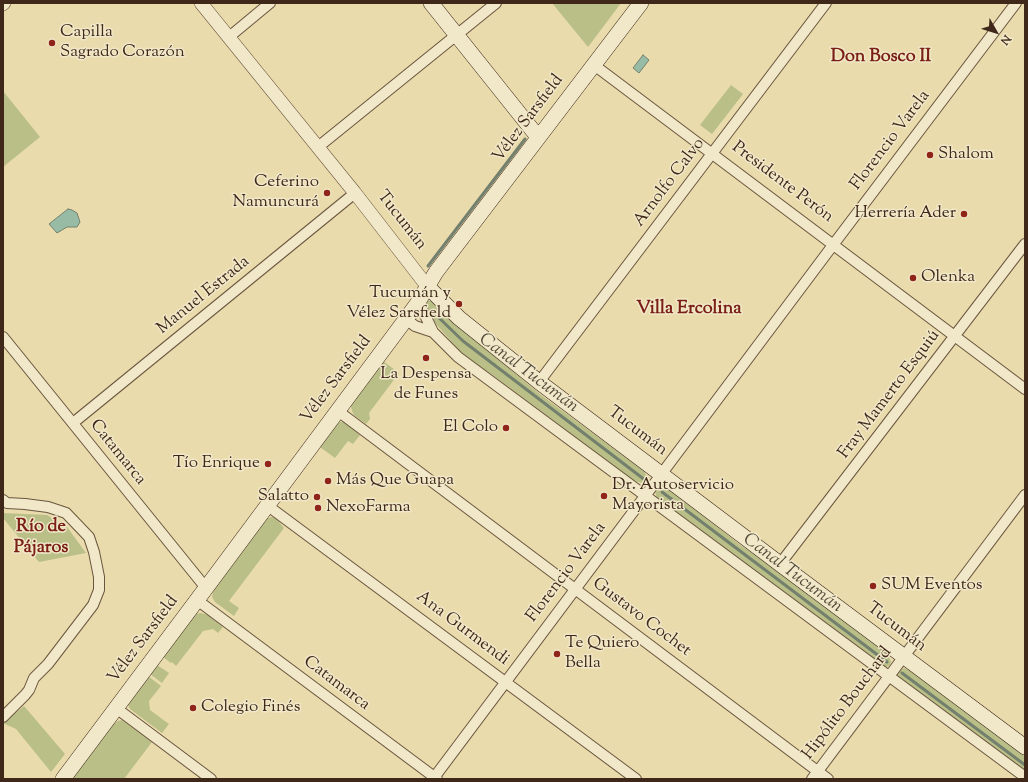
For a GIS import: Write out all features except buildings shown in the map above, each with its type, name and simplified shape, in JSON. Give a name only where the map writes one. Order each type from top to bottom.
[{"type":"main road","points":[[431,3],[538,137]]},
{"type":"main road","name":"Vélez Sarsfield","points":[[63,779],[406,319],[417,304],[436,272],[641,3]]},
{"type":"main road","name":"Tucumán","points":[[427,286],[459,318],[539,382],[1025,747]]},
{"type":"street","name":"Tucumán","points":[[201,3],[355,193],[427,286]]},
{"type":"street","points":[[229,37],[270,3]]},
{"type":"street","points":[[318,147],[496,3]]},
{"type":"street","name":"Arnolfo Calvo","points":[[539,382],[826,3]]},
{"type":"street","name":"Florencio Varela","points":[[434,778],[575,588],[1016,3]]},
{"type":"street","name":"Presidente Perón","points":[[594,65],[1025,389]]},
{"type":"street","name":"Manuel Estrada","points":[[73,423],[355,193]]},
{"type":"street","name":"Fray Mamerto Esquiú","points":[[780,564],[1025,244]]},
{"type":"street","points":[[417,304],[424,313],[433,332],[458,357],[1025,777]]},
{"type":"street","points":[[406,319],[415,326],[433,332]]},
{"type":"street","name":"Catamarca","points":[[3,337],[73,423],[202,594],[434,778]]},
{"type":"street","name":"Gustavo Cochet","points":[[338,411],[575,588],[815,775],[828,779]]},
{"type":"street","name":"Hipólito Bouchard","points":[[815,775],[1025,495]]},
{"type":"street","points":[[3,500],[7,503],[48,507],[66,513],[89,537],[94,552],[99,577],[99,590],[93,605],[48,664],[34,678],[29,690],[5,712]]},
{"type":"street","name":"Ana Gurmendi","points":[[268,506],[636,779]]},
{"type":"street","points":[[116,708],[211,779]]},
{"type":"green space","points":[[552,3],[621,3],[588,47]]},
{"type":"green space","points":[[731,85],[743,94],[712,134],[700,125]]},
{"type":"green space","points":[[3,91],[40,137],[3,167]]},
{"type":"green space","points":[[428,301],[432,301],[506,363],[511,370],[541,395],[644,471],[647,477],[646,481],[643,483],[631,479],[494,376],[464,356],[429,316],[424,308]]},
{"type":"green space","points":[[383,361],[399,373],[369,413],[370,419],[366,424],[354,415],[351,406]]},
{"type":"green space","points":[[340,422],[344,422],[360,435],[353,444],[348,441],[335,458],[320,447],[335,425]]},
{"type":"green space","points":[[659,486],[664,486],[673,492],[740,545],[773,566],[888,654],[891,662],[889,666],[882,666],[657,498],[654,489]]},
{"type":"green space","points":[[3,513],[47,515],[67,527],[86,553],[39,562],[3,518]]},
{"type":"green space","points":[[271,517],[276,518],[284,528],[229,601],[239,608],[234,616],[215,602],[212,597],[214,589],[266,519]]},
{"type":"green space","points":[[201,613],[208,615],[223,627],[218,633],[213,629],[203,631],[176,666],[163,657],[195,614]]},
{"type":"green space","points":[[157,665],[169,673],[162,683],[150,674]]},
{"type":"green space","points":[[904,668],[912,671],[1025,754],[1025,772],[899,678],[899,672]]},
{"type":"green space","points":[[148,676],[161,686],[149,701],[150,710],[169,724],[162,733],[130,709],[128,705]]},
{"type":"green space","points":[[24,706],[65,754],[51,772],[16,729],[3,723]]},
{"type":"green space","points":[[122,720],[152,742],[124,779],[72,779],[111,726]]},
{"type":"shaded area","points":[[643,55],[649,60],[639,73],[633,68]]},
{"type":"shaded area","points":[[68,209],[77,213],[80,222],[77,227],[67,227],[57,233],[49,224]]},
{"type":"waterway","points":[[428,266],[525,139]]},
{"type":"waterway","name":"Canal Tucumán","points":[[435,314],[463,341],[645,480]]},
{"type":"waterway","name":"Canal Tucumán","points":[[662,492],[887,662]]},
{"type":"waterway","name":"Canal Tucumán","points":[[902,673],[1025,765]]},
{"type":"place","name":"Capilla Sagrado Corazón","points":[[52,43]]},
{"type":"place","name":"Shalom","points":[[930,155]]},
{"type":"place","name":"Ceferino Namuncurá","points":[[327,193]]},
{"type":"place","name":"Herrería Ader","points":[[964,214]]},
{"type":"place","name":"Olenka","points":[[913,278]]},
{"type":"place","name":"Tucumán y Vélez Sarsfield","points":[[459,304]]},
{"type":"place","name":"La Despensa de Funes","points":[[426,358]]},
{"type":"place","name":"El Colo","points":[[506,428]]},
{"type":"place","name":"Tío Enrique","points":[[268,464]]},
{"type":"place","name":"Más Que Guapa","points":[[328,481]]},
{"type":"place","name":"Dr. Autoservicio Mayorista","points":[[604,496]]},
{"type":"place","name":"Salatto","points":[[317,497]]},
{"type":"place","name":"NexoFarma","points":[[318,508]]},
{"type":"place","name":"SUM Eventos","points":[[873,586]]},
{"type":"place","name":"Te Quiero Bella","points":[[557,654]]},
{"type":"place","name":"Colegio Finés","points":[[193,708]]},
{"type":"district","name":"Don Bosco II","points":[[881,58]]},
{"type":"district","name":"Villa Ercolina","points":[[689,310]]},
{"type":"district","name":"Río de Pájaros","points":[[41,538]]}]
